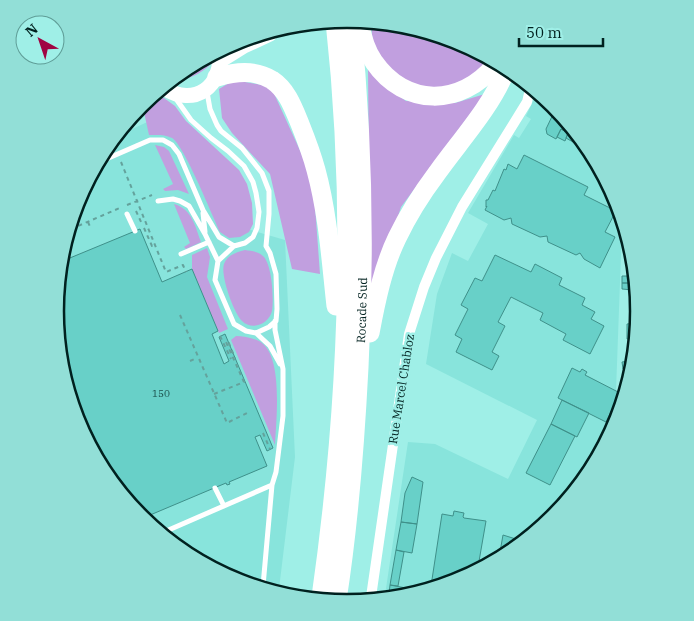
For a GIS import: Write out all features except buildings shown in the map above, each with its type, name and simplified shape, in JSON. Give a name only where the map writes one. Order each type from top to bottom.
[{"type":"highway","points":[[352,30],[383,73],[401,87],[418,94],[444,96],[461,91],[476,84],[492,67]]},
{"type":"highway","name":"Rocade Sud","points":[[322,592],[336,481],[343,377],[346,220],[344,155],[352,30]]},
{"type":"highway","name":"Rocade Sud","points":[[338,594],[349,499],[362,319],[360,131],[352,30]]},
{"type":"highway","points":[[216,70],[233,73],[241,72],[263,76],[272,80],[285,92],[295,111],[316,170],[326,217],[343,377]]},
{"type":"highway","points":[[357,403],[373,314],[384,271],[396,239],[425,191],[485,108],[504,75]]},
{"type":"main road","points":[[169,91],[181,96],[199,94],[216,70],[242,48]]},
{"type":"street","name":"Rue Marcel Chabloz","points":[[372,592],[409,334],[424,287],[436,258],[462,207],[527,102],[529,94]]},
{"type":"lane","points":[[216,70],[210,109],[217,125],[221,131],[242,148],[262,173],[269,191],[266,246],[276,274],[278,309],[275,330],[282,369],[283,416],[276,472],[272,485],[263,580]]},
{"type":"lane","points":[[168,91],[191,120],[244,166],[253,182],[259,212],[257,228],[252,237],[234,246],[218,261]]},
{"type":"lane","points":[[109,158],[150,140],[163,140],[172,145],[179,154],[203,210],[219,237],[234,246]]},
{"type":"lane","points":[[158,201],[173,199],[189,206],[218,261],[215,280],[234,324],[246,331],[256,333],[270,346],[282,369]]},
{"type":"lane","points":[[203,210],[205,234]]},
{"type":"lane","points":[[127,214],[135,231]]},
{"type":"lane","points":[[181,254],[209,242]]},
{"type":"lane","points":[[256,333],[269,328],[276,321]]},
{"type":"lane","points":[[169,530],[272,485]]},
{"type":"lane","points":[[215,488],[224,506]]},
{"type":"path","points":[[121,163],[166,272],[183,265],[186,272]]},
{"type":"path","points":[[77,227],[155,194]]},
{"type":"path","points":[[136,211],[152,246],[155,244]]},
{"type":"path","points":[[88,222],[91,230]]},
{"type":"path","points":[[180,315],[227,423],[249,412]]},
{"type":"path","points":[[220,336],[231,359]]},
{"type":"path","points":[[214,394],[244,382],[226,342],[228,341],[235,358]]},
{"type":"path","points":[[190,361],[198,358]]},
{"type":"path","points":[[263,433],[270,449]]},
{"type":"shaded area","points":[[372,29],[384,30],[420,37],[455,49],[485,63],[475,77],[440,90],[413,86],[390,71],[373,45]]},
{"type":"shaded area","points":[[210,63],[202,71],[186,78]]},
{"type":"shaded area","points":[[368,68],[387,87],[406,101],[455,103],[485,94],[401,207],[375,287],[370,287]]},
{"type":"shaded area","points":[[234,80],[262,85],[272,89],[313,179],[320,274],[292,269],[270,174],[232,133],[222,118],[219,89]]},
{"type":"shaded area","points":[[161,97],[164,98],[175,106],[186,121],[239,170],[247,184],[252,203],[253,224],[249,232],[240,237],[229,238],[220,232],[190,166],[177,143],[172,138],[166,136],[149,135],[144,113]]},
{"type":"shaded area","points":[[534,98],[572,138],[601,185],[615,220],[621,242],[616,391],[618,392],[615,401],[601,436],[582,468],[560,497],[534,523],[488,556],[455,572],[420,584],[386,591],[408,442],[435,444],[508,479],[537,420],[426,364],[437,294],[452,253],[468,261],[488,224],[468,213],[514,135],[519,138],[531,119],[526,116]]},
{"type":"shaded area","points":[[154,119],[179,128],[227,223],[285,240],[295,457],[279,585],[239,572],[205,556],[160,523],[134,497],[112,468],[93,436],[79,401],[69,366],[66,347],[64,310],[69,255],[79,220],[93,185],[128,131]]},
{"type":"shaded area","points":[[155,145],[164,147],[169,151],[189,194],[178,190],[165,191],[163,189],[173,184]]},
{"type":"shaded area","points":[[174,204],[180,206],[189,214],[195,224],[201,242],[186,249],[184,247],[190,243]]},
{"type":"shaded area","points":[[207,248],[210,257],[207,277],[228,329],[219,333],[192,269],[192,255]]},
{"type":"shaded area","points":[[245,250],[256,252],[263,256],[266,260],[272,282],[272,311],[264,323],[255,326],[242,321],[235,311],[224,277],[223,269],[227,258]]},
{"type":"shaded area","points":[[236,336],[248,337],[259,341],[267,348],[272,359],[277,389],[275,445],[231,340]]}]
